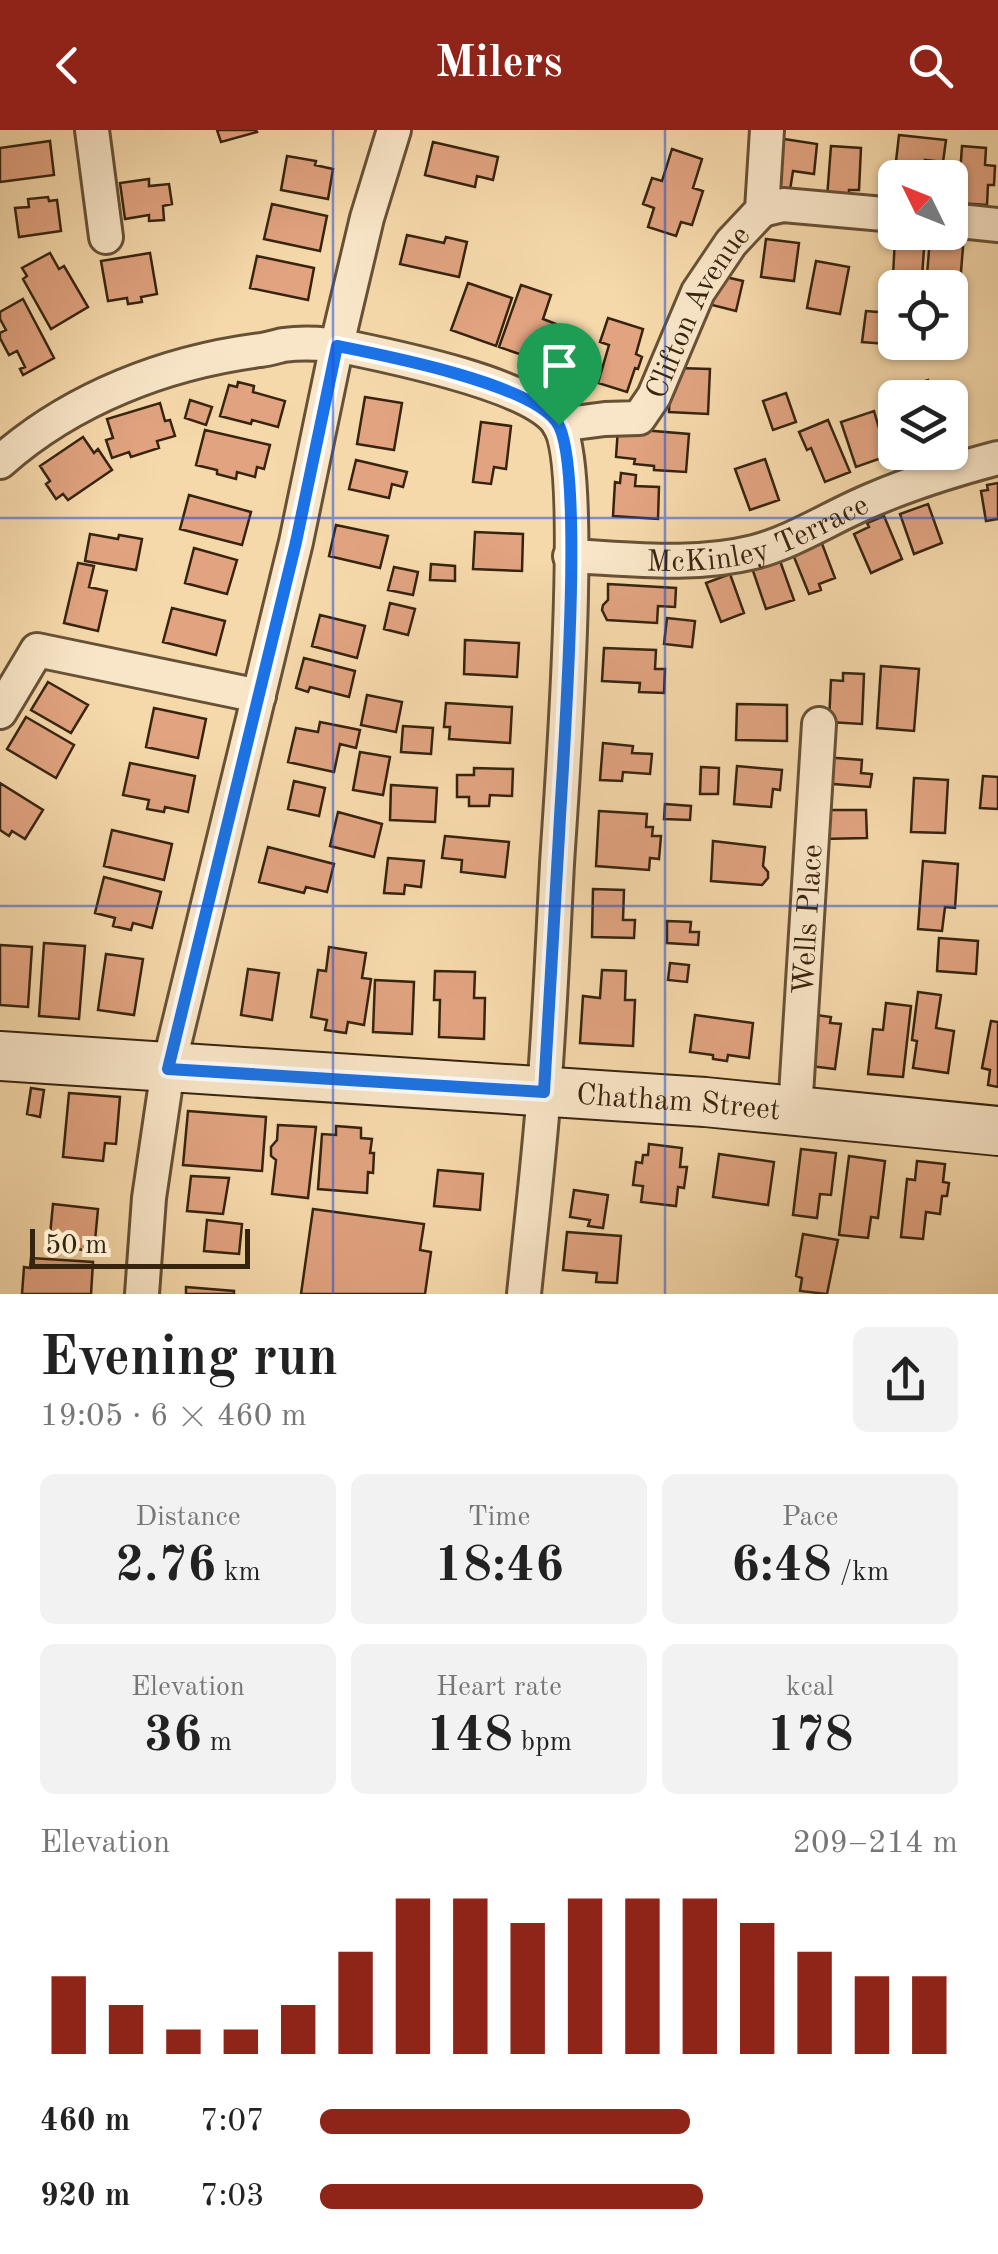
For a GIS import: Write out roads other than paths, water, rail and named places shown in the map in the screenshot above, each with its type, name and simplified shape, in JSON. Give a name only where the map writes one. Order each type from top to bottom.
[{"type":"main road","name":"Chatham Street","points":[[0,1056],[705,1102],[998,1131]]},
{"type":"street","points":[[92,130],[106,237]]},
{"type":"street","points":[[142,1294],[149,1198],[168,1069],[296,542],[337,346],[378,176],[394,130]]},
{"type":"street","name":"Clifton Avenue","points":[[559,425],[640,418],[659,384],[698,292],[731,243],[762,210],[767,130]]},
{"type":"street","points":[[762,210],[783,205],[878,214]]},
{"type":"street","points":[[968,222],[998,225]]},
{"type":"street","points":[[0,462],[43,429],[149,375],[226,355],[286,345],[337,346],[392,357],[538,404],[559,425],[570,480],[569,647],[544,1092],[524,1294]]},
{"type":"street","name":"McKinley Terrace","points":[[570,556],[685,561],[757,551],[931,476],[998,458]]},
{"type":"street","points":[[0,712],[37,650],[259,696]]},
{"type":"street","name":"Wells Place","points":[[795,1111],[819,724]]}]
